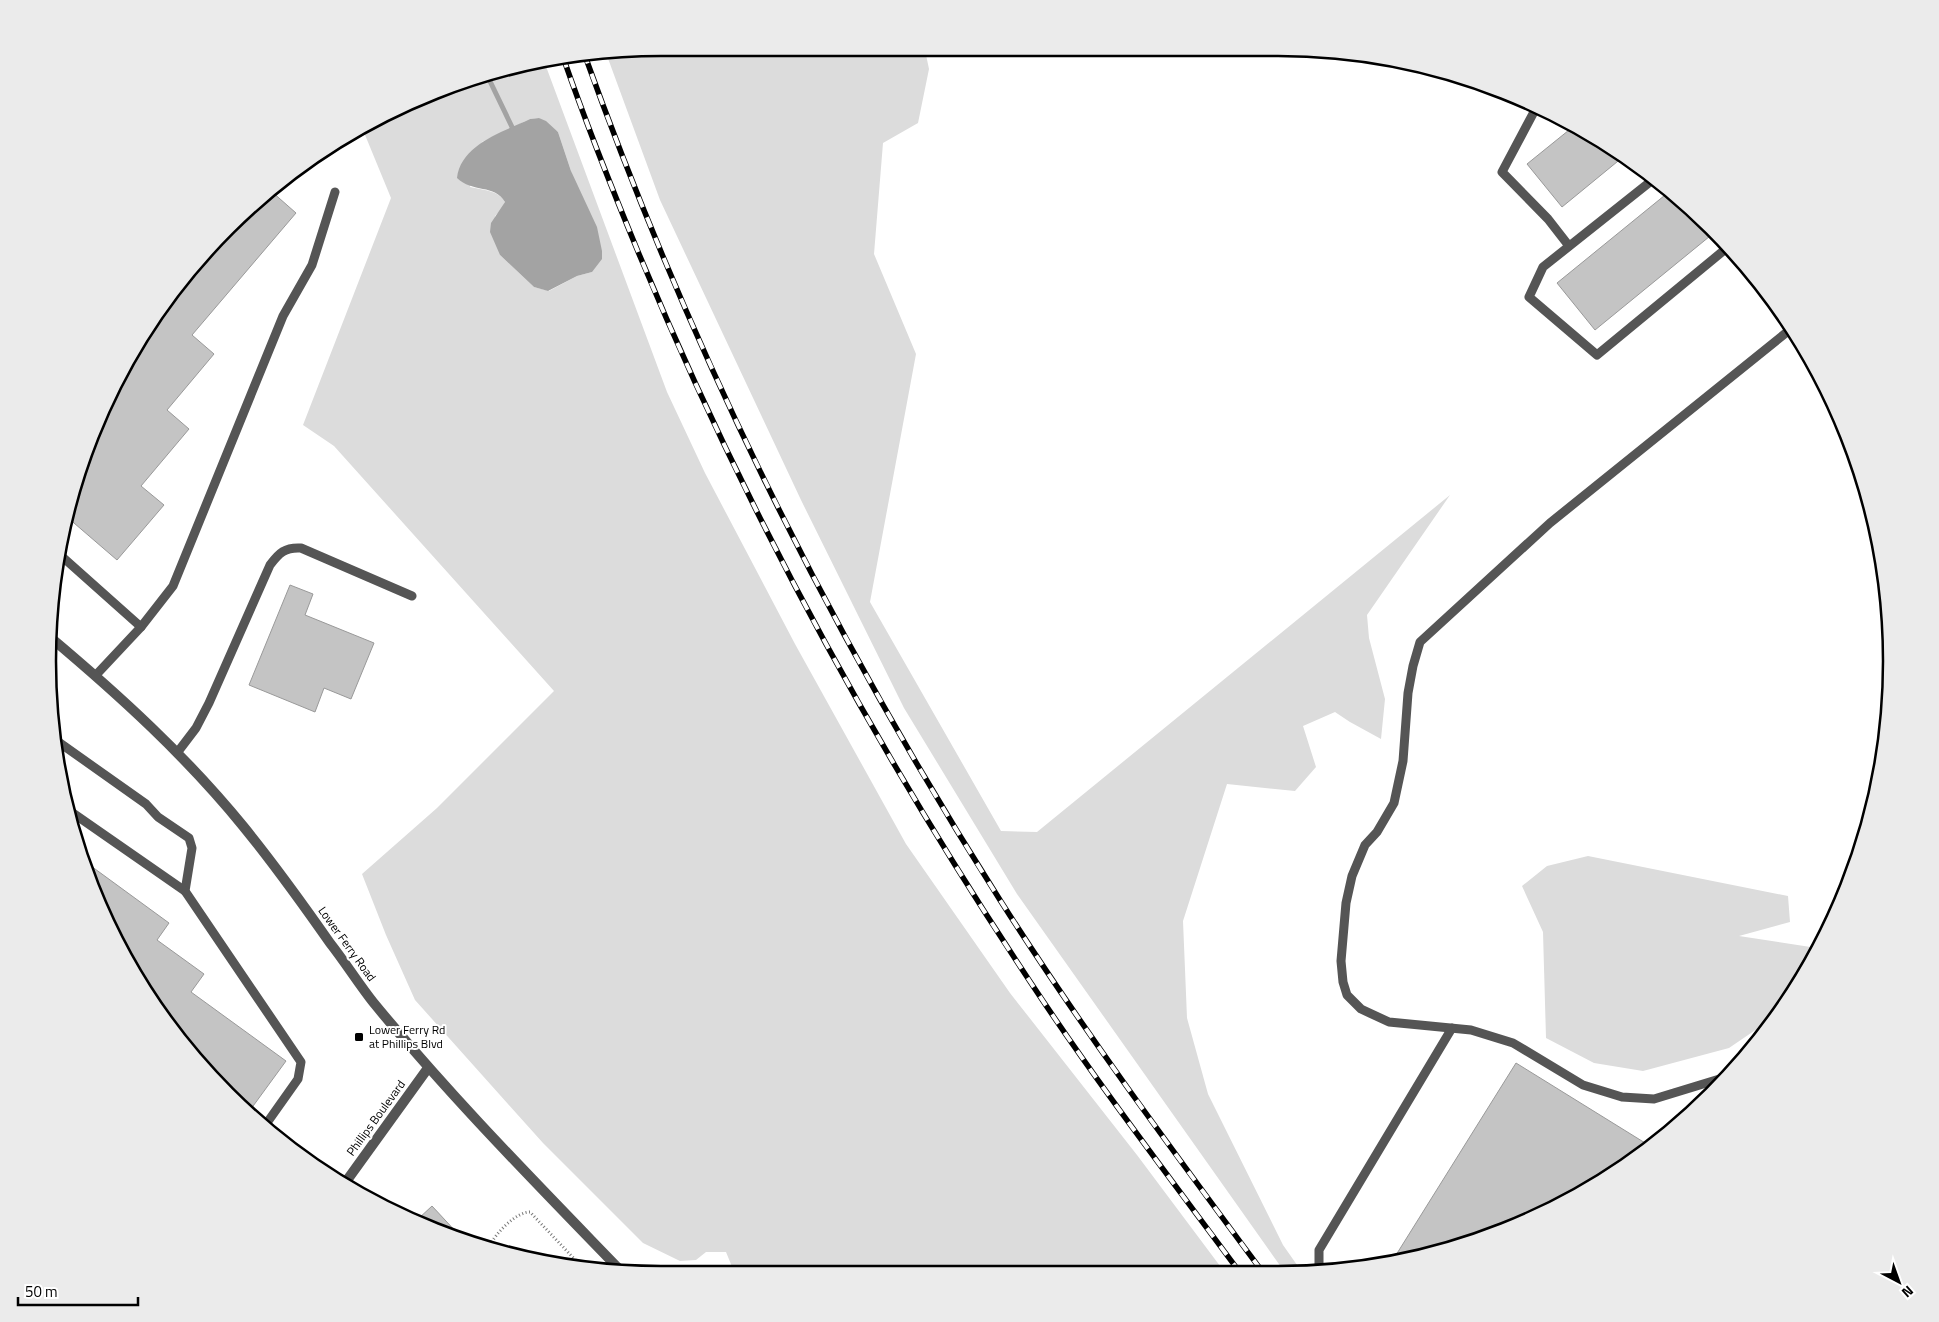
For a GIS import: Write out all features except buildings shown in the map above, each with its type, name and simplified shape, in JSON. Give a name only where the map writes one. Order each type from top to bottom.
[{"type":"street","name":"Lower Ferry Road","points":[[57,643],[149,724],[248,832],[284,878],[372,1000],[428,1068],[481,1126],[614,1263]]},
{"type":"street","name":"Phillips Boulevard","points":[[348,1178],[428,1068]]},
{"type":"lane","points":[[1533,113],[1502,172],[1548,219],[1569,246]]},
{"type":"lane","points":[[1649,183],[1543,266],[1529,297],[1597,355],[1723,251]]},
{"type":"lane","points":[[96,676],[141,627],[174,586],[283,316],[312,265],[335,192]]},
{"type":"lane","points":[[1714,1081],[1654,1099],[1622,1097],[1584,1085],[1513,1043],[1471,1030],[1389,1022],[1361,1009],[1347,995],[1342,982],[1341,962],[1346,903],[1352,876],[1366,845],[1377,832],[1394,803],[1403,761],[1408,693],[1420,642],[1550,523],[1786,333]]},
{"type":"lane","points":[[177,753],[196,728],[209,703],[270,564],[285,549],[301,548],[412,596]]},
{"type":"lane","points":[[65,559],[141,627]]},
{"type":"lane","points":[[62,745],[189,838],[192,848],[184,891]]},
{"type":"lane","points":[[76,816],[184,891],[301,1062],[298,1079],[268,1121]]},
{"type":"lane","points":[[1319,1264],[1319,1250],[1452,1028]]},
{"type":"path","points":[[492,1241],[497,1233],[505,1226],[522,1213],[530,1212],[575,1260]]},
{"type":"shaded area","points":[[661,56],[926,56],[929,69],[918,123],[883,143],[874,254],[916,354],[870,602],[1001,831],[1037,832],[1450,495],[1367,615],[1369,638],[1385,699],[1381,739],[1335,712],[1303,726],[1316,767],[1295,791],[1227,784],[1183,921],[1187,1018],[1208,1094],[1283,1245],[1297,1265],[1280,1266],[1017,894],[904,708],[801,500],[660,200],[608,59]]},
{"type":"shaded area","points":[[546,67],[667,392],[705,473],[795,644],[906,844],[1010,993],[1137,1155],[1220,1266],[732,1266],[726,1252],[706,1252],[696,1260],[680,1261],[643,1243],[543,1143],[415,1000],[386,935],[362,874],[437,808],[554,691],[334,446],[303,425],[391,198],[365,134],[430,102],[467,88]],"holes":[[[539,118],[558,132],[571,171],[592,272],[577,276],[549,291],[534,287],[500,255],[495,216],[502,209],[505,202],[502,198],[490,191],[470,187],[482,142],[530,119]]]},
{"type":"shaded area","points":[[539,118],[546,121],[558,132],[571,171],[597,227],[602,251],[602,259],[592,272],[577,276],[548,291],[534,287],[500,255],[490,232],[491,223],[505,202],[501,196],[489,190],[469,186],[457,178],[460,166],[466,156],[475,148],[496,134],[530,119]]},
{"type":"shaded area","points":[[1588,856],[1788,896],[1790,922],[1739,936],[1810,947],[1781,997],[1759,1028],[1729,1048],[1643,1071],[1594,1063],[1546,1038],[1543,932],[1522,886],[1547,866]]},
{"type":"waterway","points":[[490,81],[512,127]]},
{"type":"railway","points":[[587,61],[625,163],[670,273],[718,381],[768,488],[822,593],[879,697],[938,799],[1031,948],[1129,1089],[1258,1266]]},
{"type":"railway","points":[[566,64],[619,205],[680,349],[723,443],[817,628],[920,808],[1031,983],[1108,1094],[1235,1266]]},
{"type":"place","name":"Lower Ferry Rd at Phillips Blvd","points":[[359,1037]]}]
